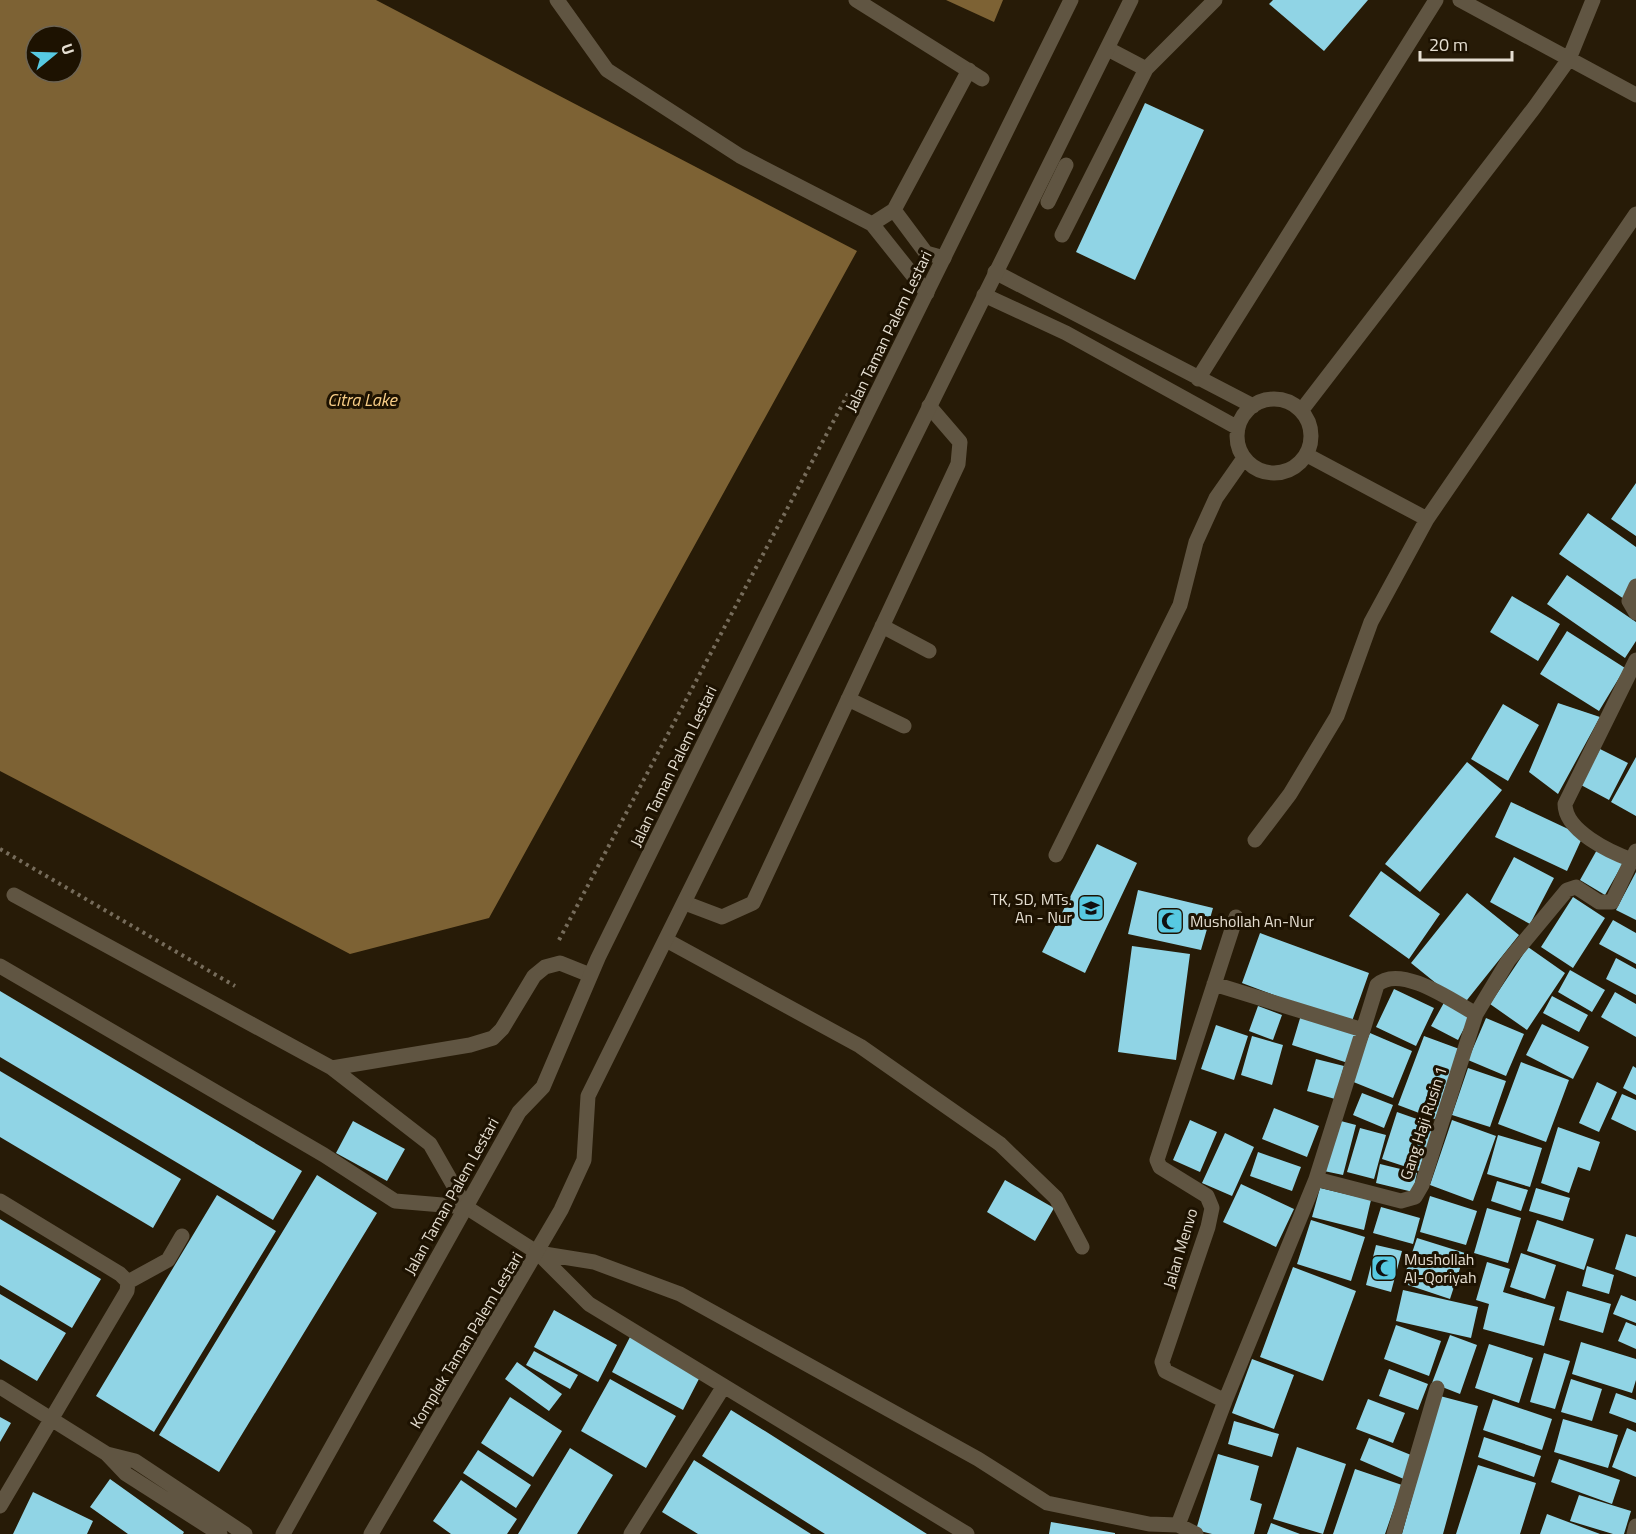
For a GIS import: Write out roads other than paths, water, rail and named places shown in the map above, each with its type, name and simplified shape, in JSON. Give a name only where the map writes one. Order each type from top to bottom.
[{"type":"street","points":[[557,0],[607,70],[740,156],[872,224],[927,293]]},
{"type":"street","points":[[856,0],[982,78]]},
{"type":"street","name":"Jalan Taman Palem Lestari","points":[[283,1534],[519,1112],[543,1087],[590,975],[1071,0]]},
{"type":"street","points":[[1082,1247],[1056,1198],[991,1138],[860,1047],[666,940],[995,272],[1049,184],[1131,0]]},
{"type":"street","points":[[1062,235],[1146,69],[1215,0]]},
{"type":"street","points":[[1198,379],[1436,0]]},
{"type":"street","points":[[1460,0],[1636,95]]},
{"type":"street","points":[[1301,411],[1534,108],[1569,59],[1593,0]]},
{"type":"street","points":[[1108,49],[1146,69]]},
{"type":"street","points":[[872,224],[894,210],[969,70]]},
{"type":"street","points":[[1048,202],[1049,184],[1066,165]]},
{"type":"street","points":[[894,210],[926,253],[944,258]]},
{"type":"street","points":[[1256,840],[1290,794],[1337,716],[1371,622],[1427,519],[1636,214]]},
{"type":"street","points":[[995,272],[1253,406]]},
{"type":"street","points":[[984,295],[1066,333],[1238,428]]},
{"type":"street","points":[[1265,400],[1278,400],[1290,403],[1301,411],[1309,424],[1311,440],[1307,455],[1294,468],[1277,474],[1259,470],[1245,458],[1240,449],[1238,428],[1246,412],[1253,406],[1265,400]]},
{"type":"street","points":[[684,903],[722,917],[753,903],[958,464],[960,442],[929,406]]},
{"type":"street","points":[[1307,455],[1427,519]]},
{"type":"street","points":[[1056,855],[1180,605],[1196,542],[1216,498],[1245,458]]},
{"type":"street","points":[[1636,586],[1629,601],[1636,613]]},
{"type":"street","points":[[882,626],[929,651]]},
{"type":"street","points":[[1634,855],[1595,843],[1571,822],[1565,812],[1565,804],[1636,660]]},
{"type":"street","points":[[848,699],[904,726]]},
{"type":"street","name":"Gang Haji Rusin 1","points":[[1316,1179],[1401,1201],[1415,1197],[1422,1185],[1476,1014],[1509,961],[1563,893],[1576,887],[1599,902],[1610,903],[1634,855]]},
{"type":"street","points":[[14,895],[332,1068],[430,1144],[466,1207],[538,1253],[589,1305],[967,1534]]},
{"type":"street","name":"Jalan Menvo","points":[[1225,1401],[1165,1371],[1162,1362],[1212,1208],[1207,1196],[1160,1167],[1157,1160],[1236,917]]},
{"type":"street","name":"Komplek Taman Palem Lestari","points":[[371,1534],[538,1253],[584,1160],[588,1096],[666,940]]},
{"type":"street","points":[[332,1068],[470,1045],[493,1038],[502,1029],[534,976],[544,967],[560,963],[590,975]]},
{"type":"street","points":[[0,966],[324,1155],[394,1201],[466,1207]]},
{"type":"street","points":[[1178,1525],[1225,1401],[1316,1179],[1377,985],[1392,978],[1409,980],[1476,1014]]},
{"type":"street","points":[[1214,984],[1363,1030]]},
{"type":"street","points":[[0,1201],[120,1274],[128,1282]]},
{"type":"street","points":[[128,1282],[168,1260],[182,1236]]},
{"type":"street","points":[[538,1253],[594,1262],[680,1294],[978,1459],[1047,1503],[1136,1528],[1178,1525],[1196,1534]]},
{"type":"street","points":[[0,1506],[127,1291],[128,1282]]},
{"type":"street","points":[[638,1531],[724,1386]]},
{"type":"street","points":[[0,1387],[107,1454],[126,1474],[220,1534]]},
{"type":"street","points":[[1394,1534],[1437,1388]]},
{"type":"street","points":[[107,1454],[135,1461],[245,1534]]},
{"type":"street","points":[[1634,1534],[1636,1526]]},
{"type":"water","name":"Citra Lake","points":[[0,0],[376,0],[857,251],[489,918],[350,954],[0,771]]},
{"type":"water","points":[[946,0],[1003,0],[994,22]]},
{"type":"place","name":"TK, SD, MTs. An - Nur","points":[[1091,908]]},
{"type":"place","name":"Mushollah An-Nur","points":[[1170,921]]},
{"type":"place","name":"Mushollah Al-Qoriyah","points":[[1384,1268]]}]
